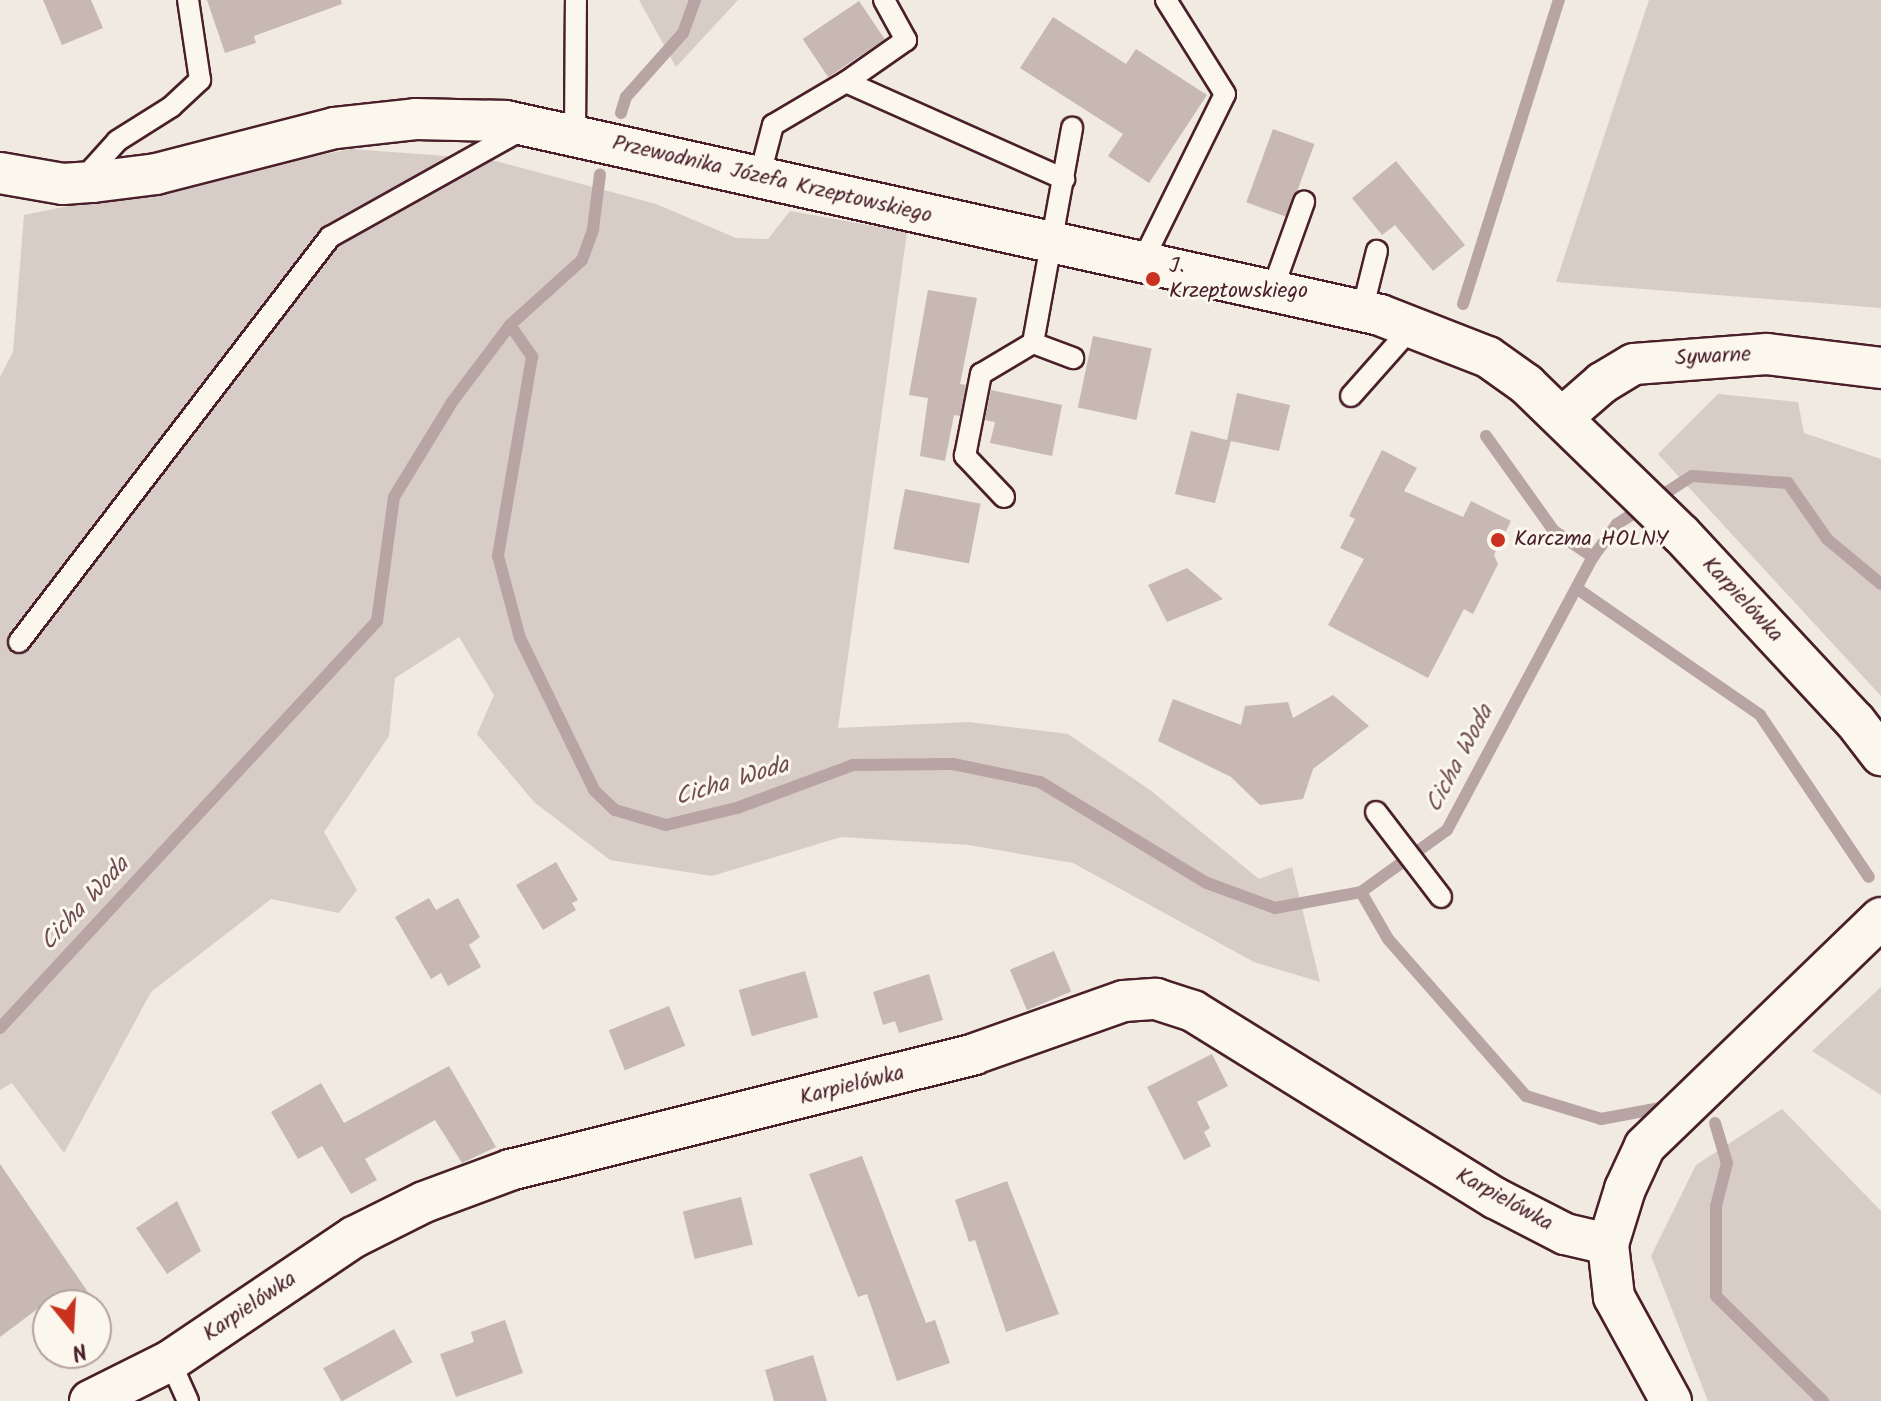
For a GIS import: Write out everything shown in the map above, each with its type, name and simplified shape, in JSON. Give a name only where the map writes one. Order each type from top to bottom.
[{"type":"street","name":"Przewodnika Józefa Krzeptowskiego","points":[[0,173],[63,184],[93,182],[156,174],[349,126],[458,119],[528,126],[1362,311],[1488,357],[1526,384]]},
{"type":"street","name":"Sywarne","points":[[1563,417],[1602,383],[1634,364],[1767,354],[1881,368]]},
{"type":"street","name":"Karpielówka","points":[[1526,384],[1681,534],[1855,721],[1881,755]]},
{"type":"street","points":[[1671,1401],[1614,1297],[1608,1244],[1645,1146],[1881,918]]},
{"type":"street","name":"Karpielówka","points":[[90,1401],[170,1361],[354,1237],[424,1202],[510,1170],[974,1054],[1124,1001],[1156,999],[1193,1011],[1495,1198],[1565,1234],[1608,1244]]},
{"type":"lane","points":[[93,182],[93,168],[117,141],[171,107],[200,80],[188,0]]},
{"type":"lane","points":[[575,135],[576,0]]},
{"type":"lane","points":[[759,178],[773,125],[846,82],[906,40],[884,0]]},
{"type":"lane","points":[[1142,262],[1225,94],[1166,0]]},
{"type":"lane","points":[[846,82],[1064,179]]},
{"type":"lane","points":[[19,642],[330,237],[528,126]]},
{"type":"lane","points":[[1004,497],[965,456],[981,374],[1033,343],[1072,128]]},
{"type":"lane","points":[[1272,291],[1304,202]]},
{"type":"lane","points":[[1362,311],[1377,251]]},
{"type":"lane","points":[[1351,396],[1412,327]]},
{"type":"lane","points":[[1033,343],[1073,358]]},
{"type":"lane","points":[[1376,812],[1388,832],[1441,897],[1427,876]]},
{"type":"lane","points":[[170,1361],[188,1401]]},
{"type":"shaded area","points":[[639,0],[738,0],[676,67]]},
{"type":"shaded area","points":[[1649,0],[1881,0],[1881,308],[1556,282]]},
{"type":"shaded area","points":[[351,149],[488,159],[656,204],[736,238],[768,239],[790,211],[907,232],[838,728],[969,722],[1068,734],[1150,790],[1259,879],[1292,867],[1320,982],[1254,962],[1073,863],[969,845],[841,837],[712,876],[610,860],[534,802],[477,734],[494,695],[459,637],[395,678],[389,736],[324,832],[357,890],[339,913],[271,899],[151,992],[64,1153],[12,1083],[0,1090],[0,377],[13,352],[24,215]]},
{"type":"shaded area","points":[[1718,394],[1798,402],[1804,433],[1881,459],[1881,696],[1658,454]]},
{"type":"shaded area","points":[[1881,987],[1881,1095],[1812,1051]]},
{"type":"shaded area","points":[[1782,1109],[1881,1211],[1881,1401],[1708,1401],[1651,1256],[1696,1165]]},
{"type":"building","points":[[43,0],[91,0],[103,28],[62,45]]},
{"type":"building","points":[[207,0],[341,0],[342,4],[254,36],[256,43],[225,53]]},
{"type":"building","points":[[859,1],[885,39],[828,77],[803,39]]},
{"type":"building","points":[[1053,17],[1126,64],[1136,49],[1207,95],[1149,183],[1108,156],[1123,134],[1020,68]]},
{"type":"building","points":[[1273,129],[1314,144],[1288,217],[1246,202]]},
{"type":"building","points":[[1396,161],[1465,245],[1433,271],[1395,225],[1382,235],[1352,198]]},
{"type":"building","points":[[928,290],[977,298],[960,384],[966,385],[960,416],[954,415],[945,461],[920,456],[928,398],[909,395]]},
{"type":"building","points":[[1093,336],[1152,348],[1137,420],[1078,407]]},
{"type":"building","points":[[991,390],[1062,405],[1052,456],[990,443],[995,422],[985,420]]},
{"type":"building","points":[[1237,393],[1290,405],[1279,451],[1231,441],[1215,503],[1175,494],[1191,431],[1227,440]]},
{"type":"building","points":[[1382,450],[1417,468],[1404,491],[1463,517],[1471,501],[1511,521],[1494,555],[1498,564],[1473,614],[1464,609],[1428,678],[1328,625],[1364,559],[1340,548],[1355,519],[1349,516]]},
{"type":"building","points":[[905,489],[981,504],[969,564],[893,549]]},
{"type":"building","points":[[1187,568],[1223,599],[1167,622],[1148,585]]},
{"type":"building","points":[[1333,695],[1369,726],[1313,769],[1303,799],[1260,805],[1231,777],[1158,741],[1173,699],[1241,725],[1245,706],[1288,702],[1293,718]]},
{"type":"building","points":[[556,862],[578,900],[572,903],[576,910],[543,930],[516,885]]},
{"type":"building","points":[[429,898],[436,910],[458,898],[480,937],[469,945],[481,967],[448,986],[441,973],[431,979],[395,917]]},
{"type":"building","points":[[1054,951],[1071,992],[1027,1010],[1010,970]]},
{"type":"building","points":[[805,971],[818,1017],[752,1036],[739,990]]},
{"type":"building","points":[[929,974],[943,1020],[899,1033],[895,1021],[883,1025],[873,992]]},
{"type":"building","points":[[669,1006],[685,1046],[625,1070],[609,1030]]},
{"type":"building","points":[[1212,1054],[1228,1086],[1197,1102],[1210,1128],[1204,1132],[1211,1146],[1184,1160],[1147,1087]]},
{"type":"building","points":[[449,1066],[496,1147],[462,1163],[435,1120],[365,1159],[377,1180],[351,1194],[322,1146],[298,1159],[271,1112],[321,1083],[344,1123]]},
{"type":"building","points":[[862,1156],[926,1323],[935,1320],[950,1363],[897,1381],[867,1294],[858,1297],[809,1174]]},
{"type":"building","points":[[0,1164],[86,1289],[32,1289],[32,1313],[0,1337]]},
{"type":"building","points":[[1007,1181],[1059,1314],[1006,1332],[975,1240],[969,1242],[955,1200]]},
{"type":"building","points":[[741,1197],[753,1245],[695,1259],[683,1212]]},
{"type":"building","points":[[177,1201],[201,1251],[167,1274],[136,1228]]},
{"type":"building","points":[[505,1320],[523,1373],[456,1397],[440,1354],[474,1342],[471,1332]]},
{"type":"building","points":[[394,1329],[412,1362],[342,1401],[323,1368]]},
{"type":"building","points":[[813,1355],[827,1401],[774,1401],[765,1370]]},
{"type":"waterway","points":[[621,113],[626,97],[683,33],[695,0]]},
{"type":"waterway","points":[[1463,304],[1559,0]]},
{"type":"waterway","points":[[510,325],[582,260],[593,229],[600,174]]},
{"type":"waterway","name":"Cicha Woda","points":[[0,1028],[377,621],[394,497],[452,402],[510,325],[532,357],[498,556],[520,638],[594,790],[615,810],[666,825],[737,808],[853,765],[953,764],[1040,782],[1207,883],[1275,908],[1361,892],[1447,830],[1593,557],[1617,524],[1692,476],[1788,483],[1827,539],[1881,584]]},
{"type":"waterway","points":[[1486,436],[1554,531],[1593,557]]},
{"type":"waterway","points":[[1579,590],[1760,715],[1869,877]]},
{"type":"waterway","points":[[1361,892],[1388,939],[1526,1096],[1601,1119],[1666,1107]]},
{"type":"waterway","points":[[1715,1123],[1727,1163],[1716,1206],[1716,1296],[1823,1401]]},
{"type":"place","name":"J. Krzeptowskiego","points":[[1153,279]]},
{"type":"place","name":"Karczma HOLNY","points":[[1498,540]]}]
